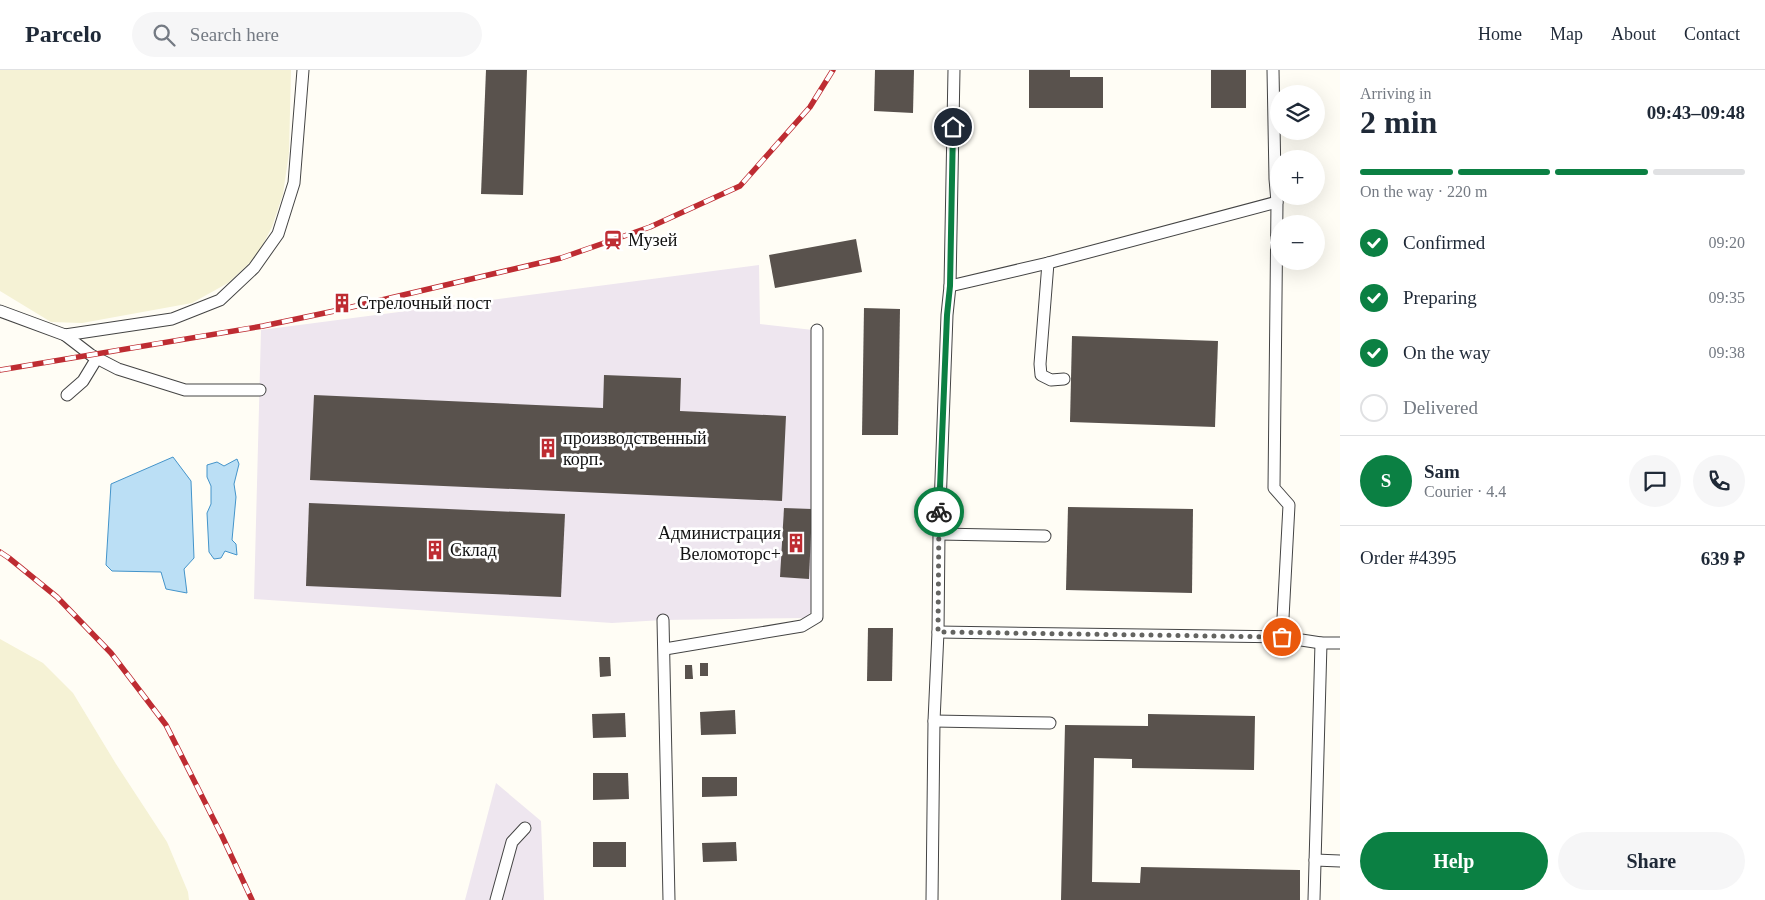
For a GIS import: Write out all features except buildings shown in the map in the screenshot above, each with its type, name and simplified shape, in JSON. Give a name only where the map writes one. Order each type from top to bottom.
[{"type":"street","points":[[65,335],[172,319],[220,300],[254,268],[278,234],[294,183],[303,70]]},
{"type":"street","points":[[932,900],[934,721],[938,632],[938,534],[947,315],[950,286],[954,70]]},
{"type":"street","points":[[1273,70],[1274,150]]},
{"type":"street","points":[[950,286],[1048,263],[1270,204]]},
{"type":"street","points":[[1277,205],[1274,488],[1289,505],[1282,637]]},
{"type":"street","points":[[1048,263],[1040,364],[1041,375],[1051,380],[1064,379]]},
{"type":"street","points":[[0,312],[65,335],[97,358],[118,369],[185,390],[260,390]]},
{"type":"street","points":[[665,649],[802,626],[817,617],[817,330]]},
{"type":"street","points":[[67,395],[83,380],[97,358]]},
{"type":"street","points":[[938,534],[1045,536]]},
{"type":"street","points":[[663,620],[669,900]]},
{"type":"street","points":[[938,632],[1282,637],[1340,644]]},
{"type":"street","points":[[1314,900],[1320,643]]},
{"type":"street","points":[[934,721],[1050,723]]},
{"type":"street","points":[[496,900],[512,842],[525,828]]},
{"type":"street","points":[[1315,860],[1340,861]]},
{"type":"shaded area","points":[[0,70],[291,70],[289,153],[283,194],[272,227],[257,256],[228,283],[192,303],[82,323],[51,322],[0,291]]},
{"type":"shaded area","points":[[759,265],[760,324],[813,330],[813,609],[806,618],[663,620],[612,623],[254,599],[261,330]]},
{"type":"shaded area","points":[[0,639],[43,663],[73,693],[116,764],[167,842],[188,892],[189,900],[0,900]]},
{"type":"shaded area","points":[[496,783],[541,821],[544,900],[465,900]]},
{"type":"water","points":[[173,457],[191,481],[194,558],[184,569],[187,593],[166,589],[161,572],[112,571],[106,565],[111,484]]},
{"type":"water","points":[[237,459],[239,464],[234,484],[236,497],[232,540],[236,544],[237,555],[225,551],[221,558],[214,559],[209,552],[207,513],[211,504],[211,486],[207,477],[207,465],[217,462],[224,466]]},
{"type":"railway","points":[[0,370],[263,326],[339,310],[561,258],[650,227],[740,186],[810,107],[833,70]]},
{"type":"railway","points":[[0,552],[57,597],[111,653],[166,725],[252,900]]},
{"type":"way so far","points":[[939,512],[938,632],[1282,637]]},
{"type":"place","name":"Музей","points":[[613,240]]},
{"type":"place","name":"Стрелочный пост","points":[[342,303]]},
{"type":"place","name":"производственный корп.","points":[[548,448]]},
{"type":"place","name":"Администрация Веломоторс+","points":[[796,543]]},
{"type":"place","name":"Склад","points":[[435,550]]},
{"type":"route","points":[[939,512],[947,315],[950,286],[953,127]]}]
